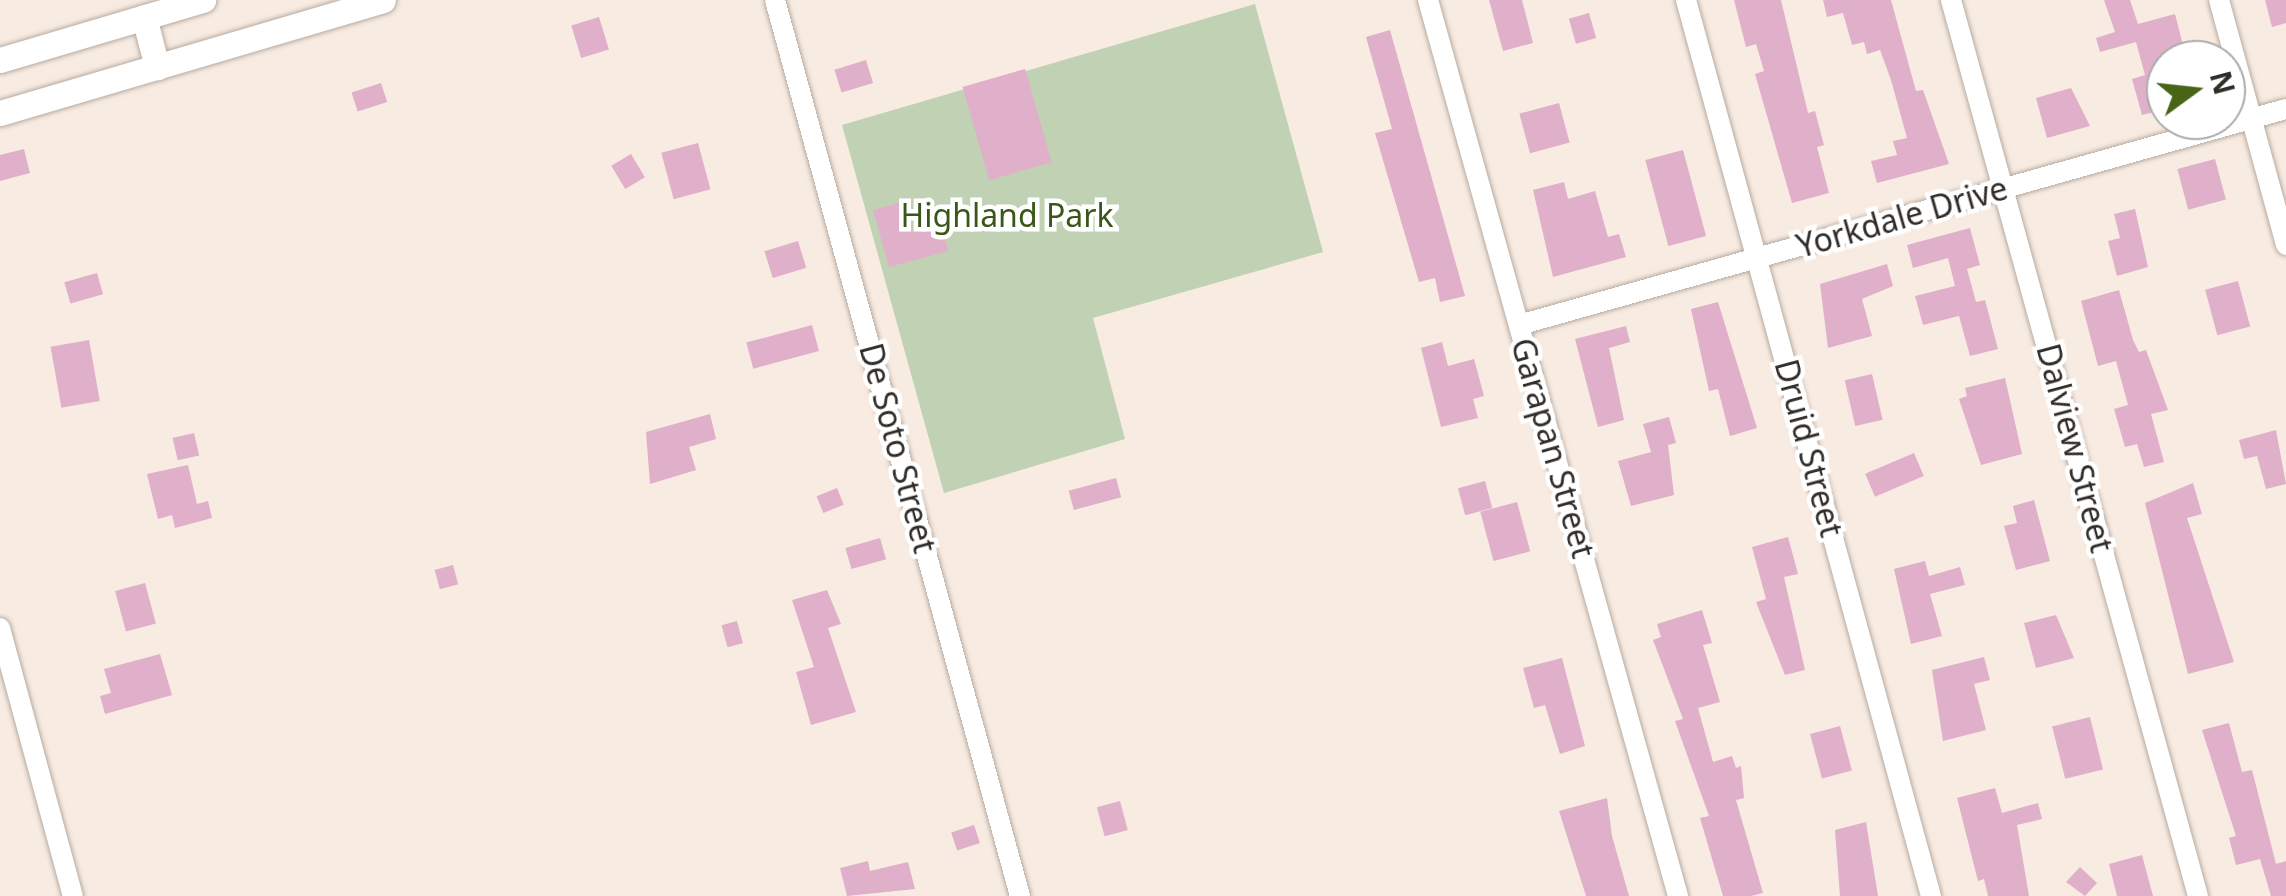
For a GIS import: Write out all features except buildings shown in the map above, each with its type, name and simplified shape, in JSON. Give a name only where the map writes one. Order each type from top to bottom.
[{"type":"main road","points":[[0,60],[202,0]]},
{"type":"main road","points":[[0,113],[384,0]]},
{"type":"main road","points":[[144,17],[158,66]]},
{"type":"street","name":"De Soto Street","points":[[775,0],[1020,896]]},
{"type":"street","name":"Garapan Street","points":[[1428,0],[1678,896]]},
{"type":"street","name":"Druid Street","points":[[1686,0],[1931,896]]},
{"type":"street","name":"Dalview Street","points":[[1951,0],[2198,896]]},
{"type":"street","points":[[2219,0],[2286,245]]},
{"type":"street","name":"Yorkdale Drive","points":[[1519,324],[2286,109]]},
{"type":"street","points":[[0,628],[73,896]]},
{"type":"green space","name":"Highland Park","points":[[1255,4],[1323,252],[1093,318],[1125,439],[944,493],[842,125]]}]
